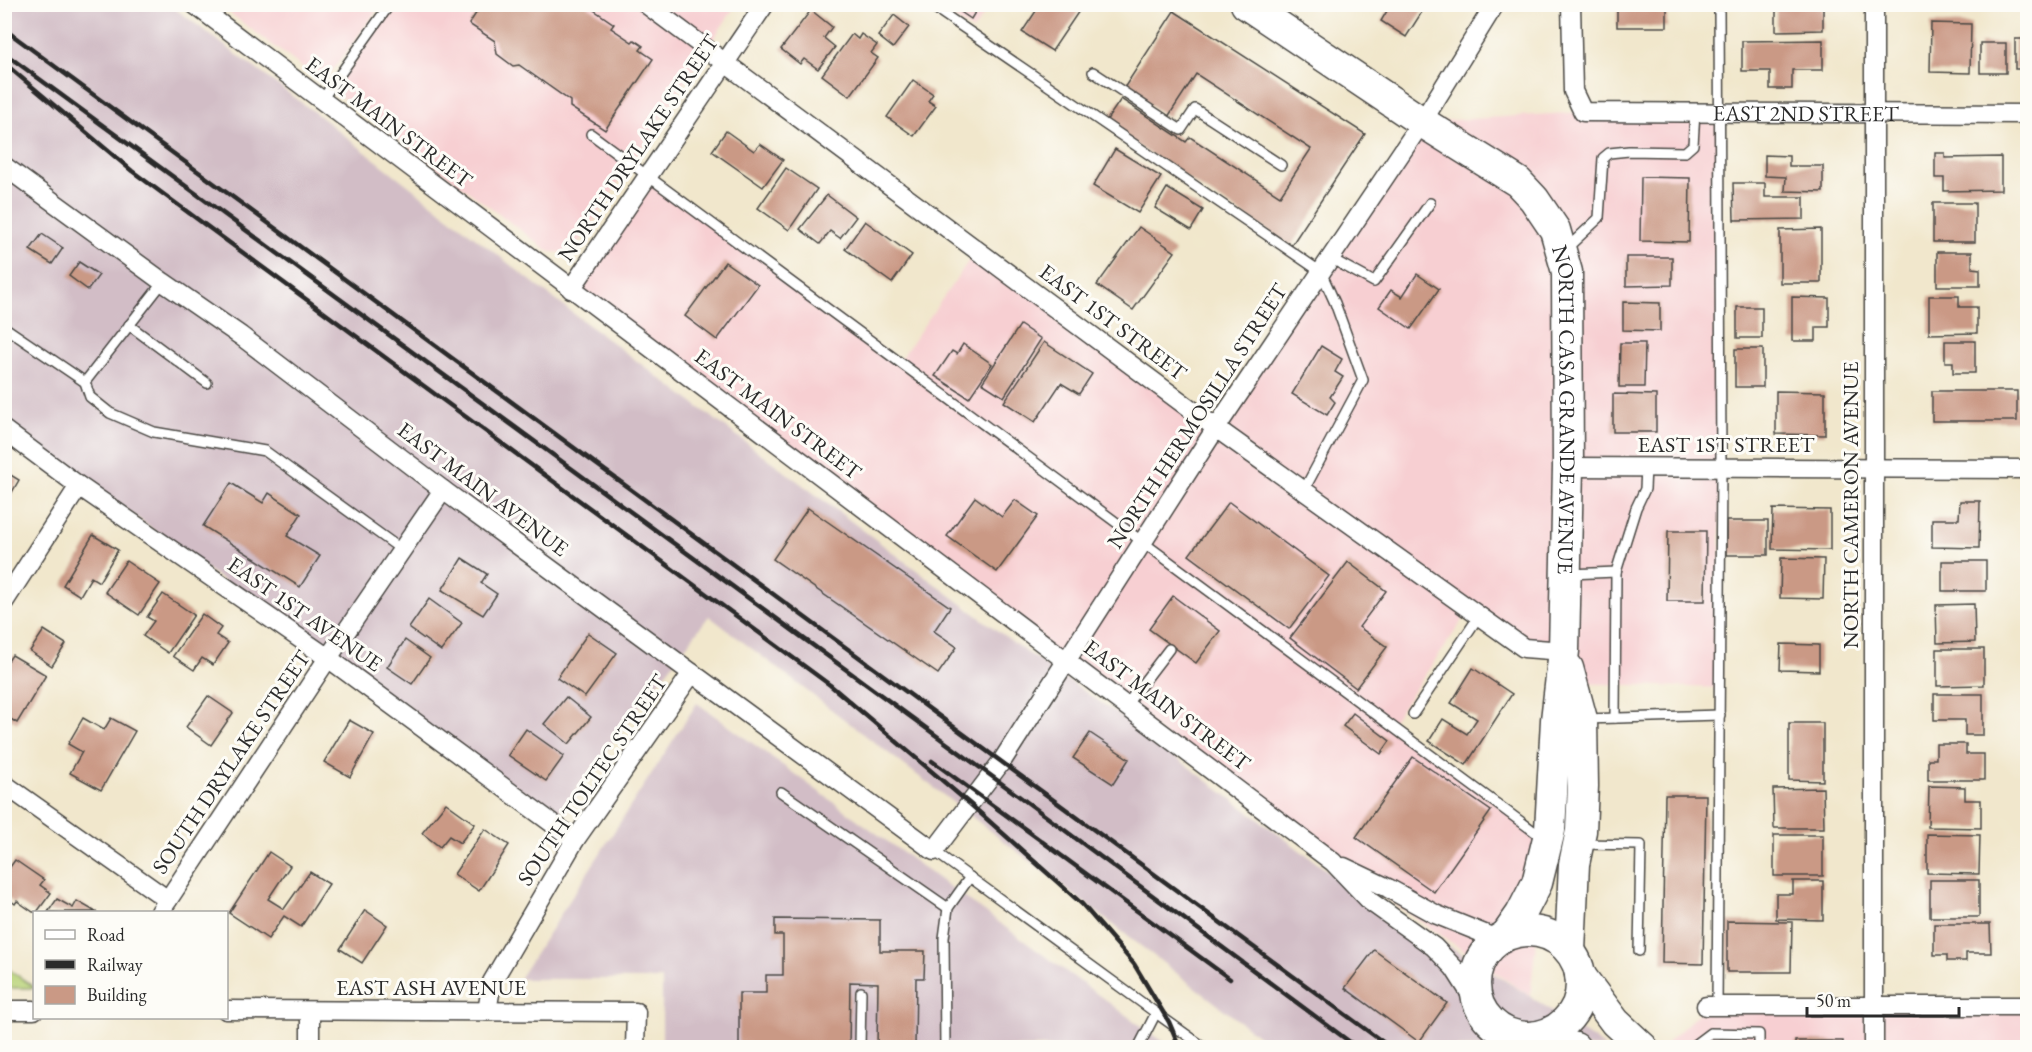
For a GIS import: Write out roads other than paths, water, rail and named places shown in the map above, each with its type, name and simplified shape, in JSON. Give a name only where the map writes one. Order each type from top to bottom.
[{"type":"main road","points":[[1246,4],[1422,122]]},
{"type":"main road","name":"NORTH CASA GRANDE AVENUE","points":[[1422,122],[1518,182],[1534,199],[1555,230],[1567,272],[1568,467],[1564,651],[1556,720],[1550,830],[1537,884],[1521,914],[1502,936]]},
{"type":"main road","name":"NORTH CASA GRANDE AVENUE","points":[[1564,651],[1582,719],[1583,786],[1581,831],[1575,864],[1575,963]]},
{"type":"main road","points":[[1575,1047],[1535,1036],[1520,1036],[1505,1032],[1482,1012],[1476,998],[1474,984],[1476,970],[1482,957],[1502,936],[1526,931],[1538,932],[1561,942],[1615,1022],[1642,1047]]},
{"type":"main road","points":[[1535,1036],[1561,1025],[1578,1003],[1581,989],[1575,963]]},
{"type":"street","name":"EAST MAIN STREET","points":[[194,4],[571,289],[1066,658],[1333,862],[1371,902],[1434,947],[1454,968],[1482,1012]]},
{"type":"street","name":"EAST 1ST STREET","points":[[646,4],[1216,428],[1524,648],[1564,651]]},
{"type":"street","name":"NORTH HERMOSILLA STREET","points":[[934,851],[1002,761],[1066,658],[1216,428],[1422,122],[1495,4]]},
{"type":"street","name":"EAST 2ND STREET","points":[[1571,4],[1573,91],[1583,112],[2028,114]]},
{"type":"street","name":"NORTH CAMERON AVENUE","points":[[1874,4],[1874,1047]]},
{"type":"street","name":"NORTH DRYLAKE STREET","points":[[571,289],[727,63],[757,7]]},
{"type":"street","name":"EAST MAIN AVENUE","points":[[6,171],[241,336],[443,490],[934,851]]},
{"type":"street","name":"EAST 1ST AVENUE","points":[[4,430],[79,486],[328,658],[576,840]]},
{"type":"street","name":"EAST 1ST STREET","points":[[1568,467],[2028,469]]},
{"type":"street","points":[[4,602],[79,486]]},
{"type":"street","name":"SOUTH DRYLAKE STREET","points":[[164,906],[328,658],[443,490]]},
{"type":"street","name":"SOUTH TOLTEC STREET","points":[[487,1011],[492,982],[576,840],[692,673]]},
{"type":"street","points":[[4,784],[164,906]]},
{"type":"street","name":"EAST MAIN STREET","points":[[1333,862],[1388,888],[1435,915],[1502,936]]},
{"type":"street","points":[[1712,1006],[2028,1006]]},
{"type":"street","points":[[4,1010],[33,1010]]},
{"type":"street","name":"EAST ASH AVENUE","points":[[228,1010],[636,1012],[635,1047]]},
{"type":"street","points":[[310,1011],[310,1047]]},
{"type":"lane","points":[[321,101],[390,4]]},
{"type":"lane","points":[[929,4],[1326,265],[1374,282],[1430,202]]},
{"type":"lane","points":[[1712,1006],[1720,715],[1719,4]]},
{"type":"lane","points":[[1093,72],[1181,130],[1195,109],[1281,165]]},
{"type":"lane","points":[[1562,252],[1599,218],[1603,158],[1609,153],[1629,151],[1685,152],[1693,145],[1695,112]]},
{"type":"lane","points":[[591,134],[1547,841]]},
{"type":"lane","points":[[1304,490],[1363,380],[1335,303],[1326,265]]},
{"type":"lane","points":[[85,382],[163,282]]},
{"type":"lane","points":[[129,325],[207,383]]},
{"type":"lane","points":[[4,327],[85,382],[90,397],[110,413],[154,432],[265,451],[402,550]]},
{"type":"lane","points":[[1616,718],[1616,572],[1636,508],[1645,489],[1646,467]]},
{"type":"lane","points":[[1566,574],[1616,572]]},
{"type":"lane","points":[[1413,714],[1479,616]]},
{"type":"lane","points":[[1127,705],[1169,649]]},
{"type":"lane","points":[[1582,719],[1720,715]]},
{"type":"lane","points":[[781,792],[948,908]]},
{"type":"lane","points":[[1579,844],[1641,845],[1638,951]]},
{"type":"lane","points":[[934,851],[1205,1047]]},
{"type":"lane","points":[[945,1047],[944,938],[948,908],[970,877]]},
{"type":"lane","points":[[860,1047],[861,992]]},
{"type":"lane","points":[[1138,1047],[1156,1013]]},
{"type":"lane","points":[[1690,1047],[1710,1034],[1759,1034],[1759,1047]]},
{"type":"railway","points":[[4,29],[1391,1048]]},
{"type":"railway","points":[[4,53],[1016,794],[1358,1048]]},
{"type":"railway","points":[[4,63],[132,171],[830,685],[970,804],[1082,904],[1134,964],[1169,1022],[1180,1048]]},
{"type":"railway","points":[[932,761],[1230,979]]}]
